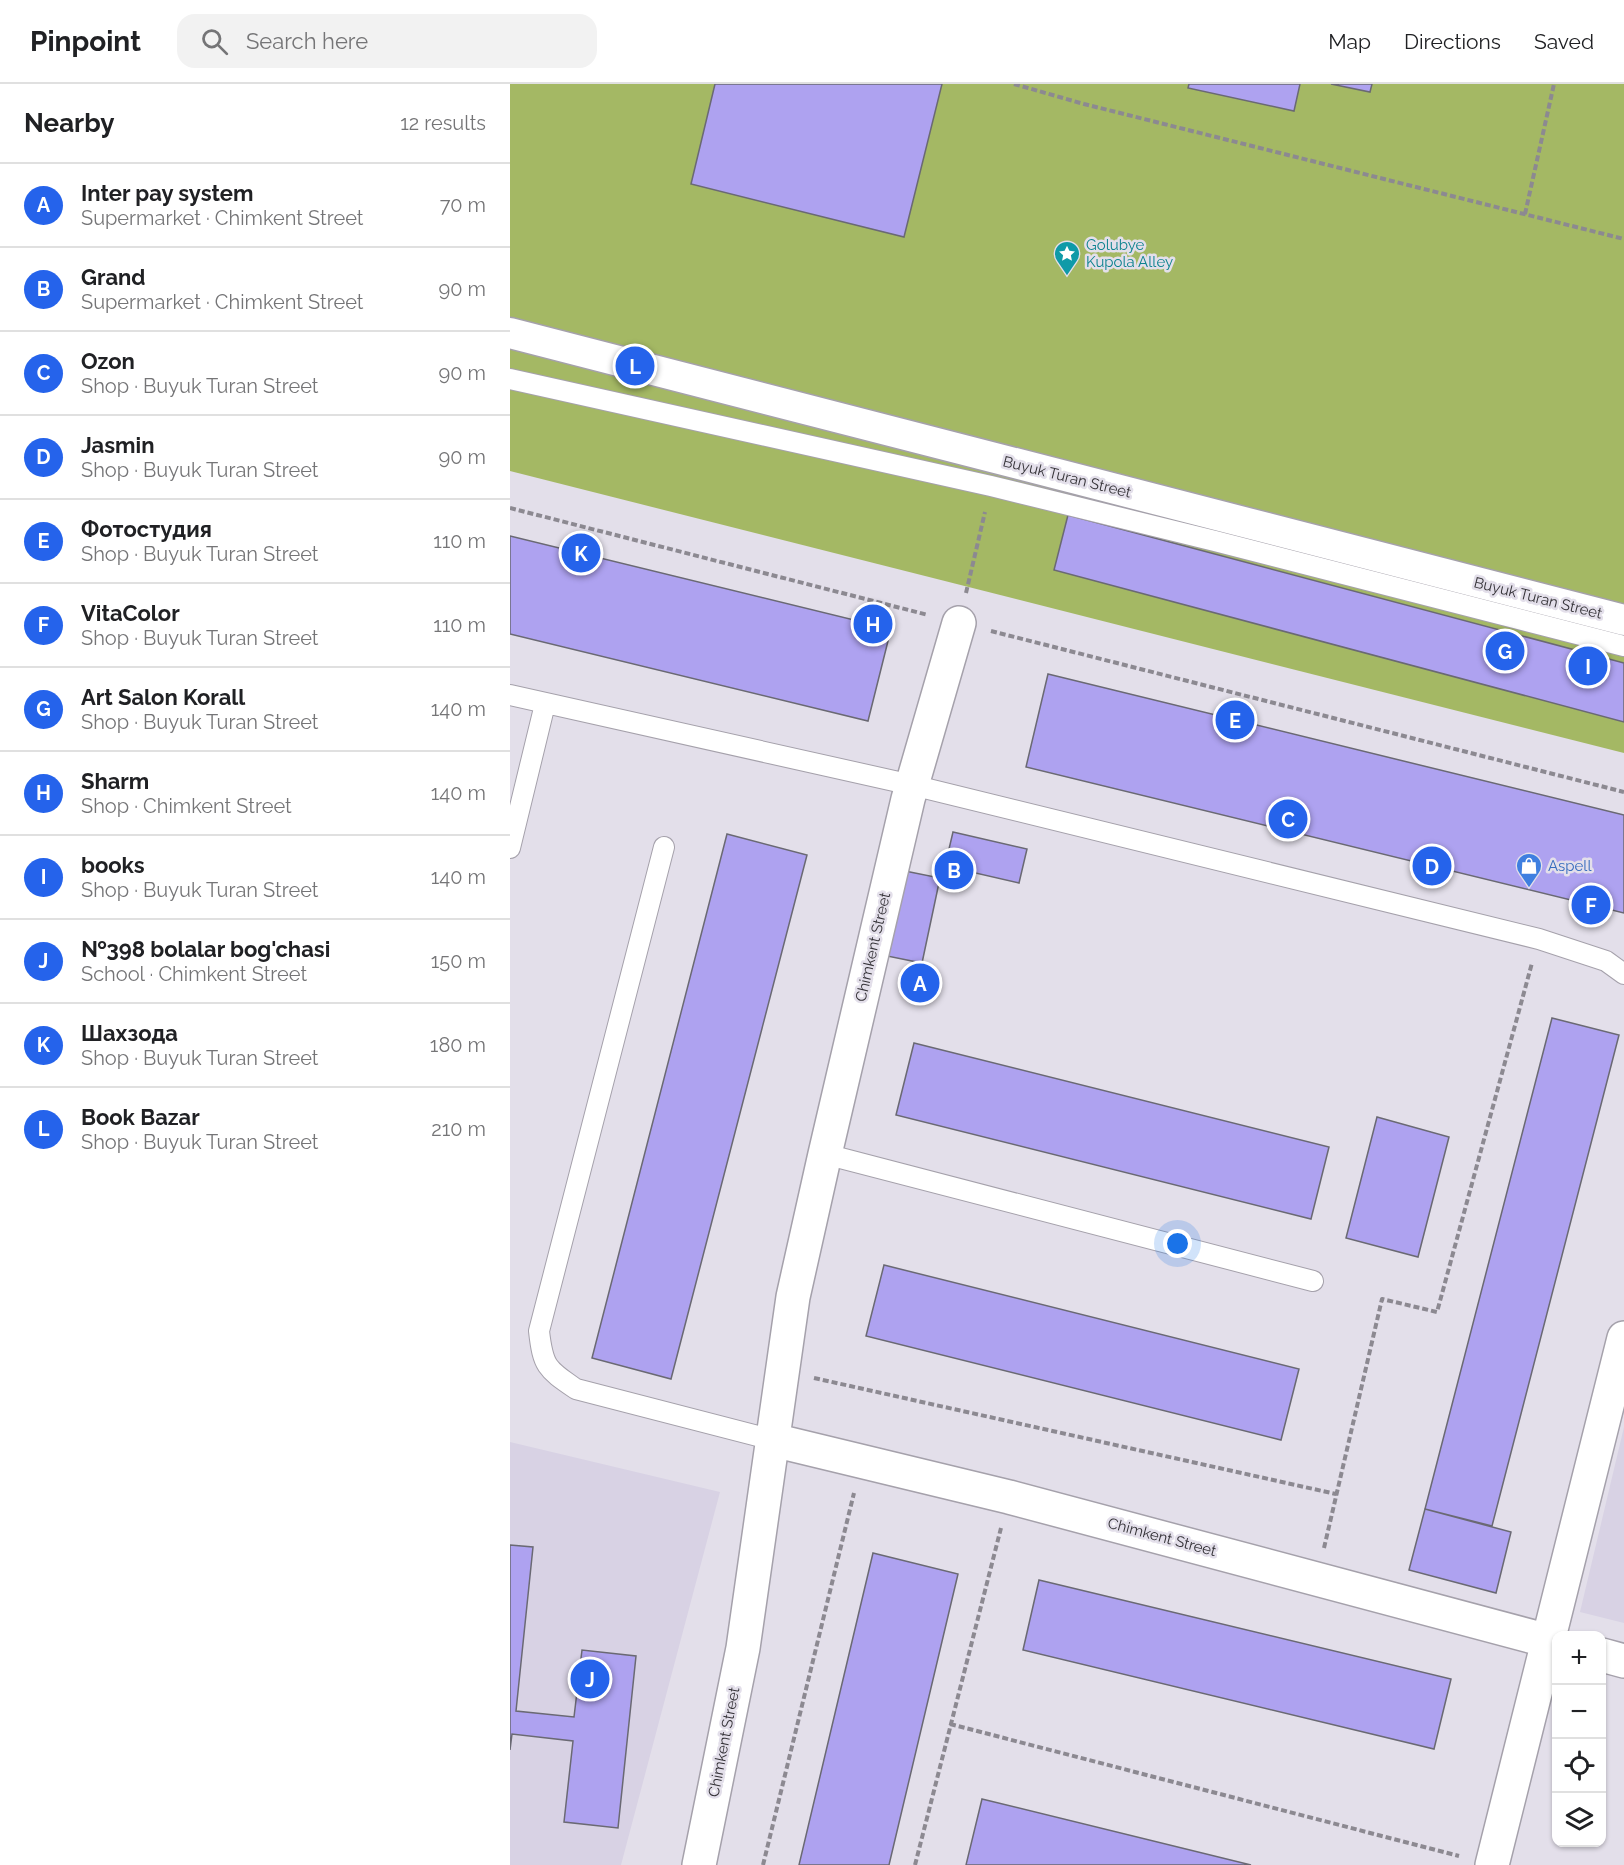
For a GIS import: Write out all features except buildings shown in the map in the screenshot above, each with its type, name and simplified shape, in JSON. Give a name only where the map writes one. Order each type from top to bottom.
[{"type":"street","name":"Buyuk Turan Street","points":[[510,333],[1624,620]]},
{"type":"street","name":"Chimkent Street","points":[[699,1865],[743,1648],[794,1297],[825,1154],[912,785],[959,622]]},
{"type":"street","points":[[1555,1631],[1624,1338]]},
{"type":"street","name":"Chimkent Street","points":[[773,1440],[1009,1497],[1552,1642]]},
{"type":"street","points":[[1492,1864],[1552,1642]]},
{"type":"street","points":[[1606,1656],[1624,1661]]},
{"type":"lane","points":[[510,379],[991,486],[1624,646]]},
{"type":"lane","points":[[510,695],[912,785],[1539,939],[1606,961],[1624,974]]},
{"type":"lane","points":[[510,848],[545,704]]},
{"type":"lane","points":[[664,847],[539,1331],[542,1358],[556,1375],[576,1389],[773,1440]]},
{"type":"lane","points":[[825,1154],[1313,1281]]},
{"type":"path","points":[[1014,84],[1095,107],[1624,239]]},
{"type":"path","points":[[1525,214],[1554,84]]},
{"type":"path","points":[[959,622],[991,486]]},
{"type":"path","points":[[510,508],[1624,792]]},
{"type":"path","points":[[1317,1578],[1382,1299],[1437,1312],[1539,939]]},
{"type":"path","points":[[804,1376],[1336,1494]]},
{"type":"path","points":[[763,1865],[862,1461]]},
{"type":"path","points":[[915,1865],[1009,1497]]},
{"type":"path","points":[[950,1724],[1492,1864]]},
{"type":"shaded area","points":[[1624,1427],[1624,1623],[1580,1612]]},
{"type":"shaded area","points":[[510,1442],[720,1492],[621,1865],[510,1865]]},
{"type":"green space","name":"Golubye Kupola Alley","points":[[510,84],[1624,84],[1624,753],[510,471]]},
{"type":"place","name":"Golubye Kupola Alley","points":[[1067,277]]},
{"type":"place","name":"Book Bazar","points":[[635,366]]},
{"type":"place","name":"Шахзода","points":[[581,553]]},
{"type":"place","name":"Sharm","points":[[873,624]]},
{"type":"place","name":"Art Salon Korall","points":[[1505,651]]},
{"type":"place","name":"books","points":[[1588,666]]},
{"type":"place","name":"Фотостудия","points":[[1235,720]]},
{"type":"place","name":"Ozon","points":[[1288,819]]},
{"type":"place","name":"Jasmin","points":[[1432,866]]},
{"type":"place","name":"Grand","points":[[954,870]]},
{"type":"place","name":"Aspell","points":[[1529,889]]},
{"type":"place","name":"VitaColor","points":[[1591,905]]},
{"type":"place","name":"Inter pay system","points":[[920,983]]},
{"type":"place","name":"№398 bolalar bog'chasi","points":[[590,1679]]}]
